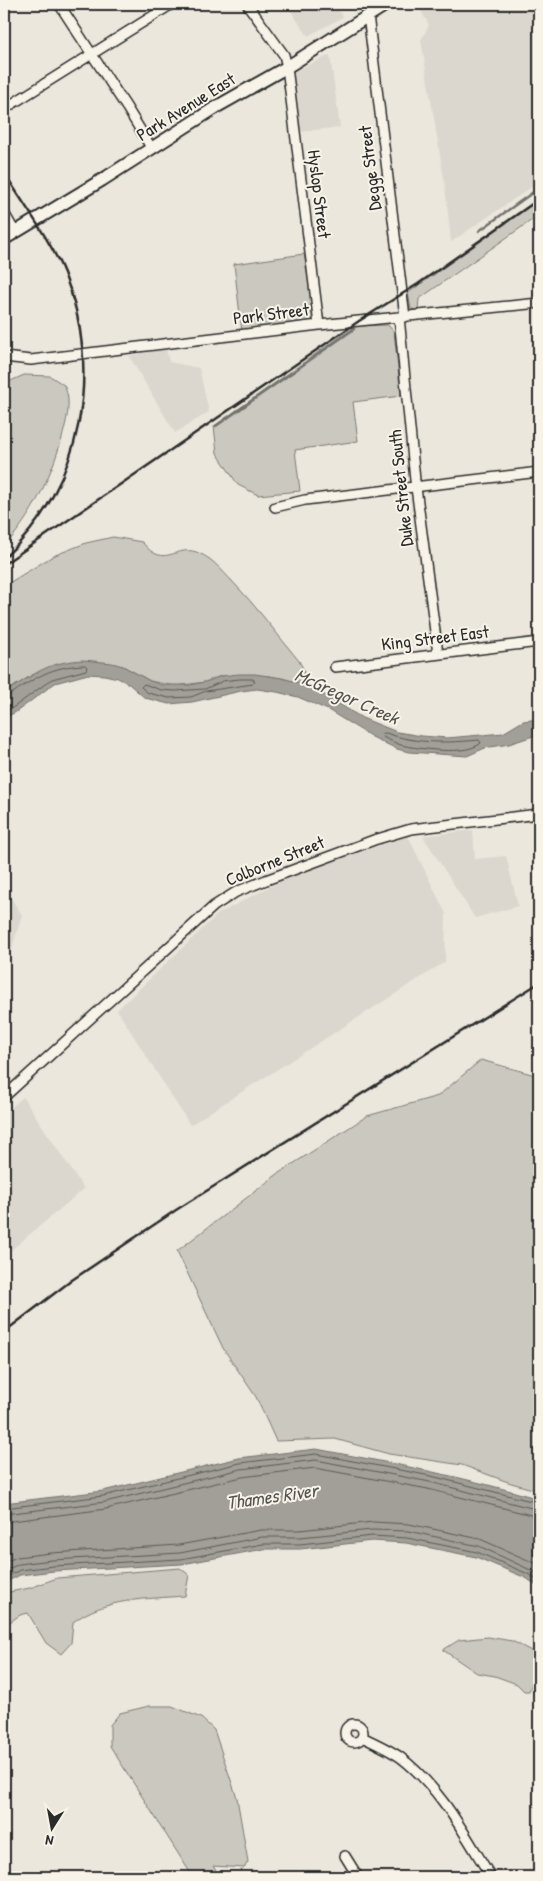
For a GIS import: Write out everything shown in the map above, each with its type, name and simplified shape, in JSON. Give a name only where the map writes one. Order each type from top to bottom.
[{"type":"main road","name":"Park Avenue East","points":[[4,239],[387,4]]},
{"type":"street","points":[[59,4],[152,149]]},
{"type":"street","points":[[4,108],[172,4]]},
{"type":"street","name":"Hyslop Street","points":[[247,4],[284,56],[320,325]]},
{"type":"street","name":"Degge Street","points":[[368,16],[402,317]]},
{"type":"street","points":[[4,213],[16,232]]},
{"type":"street","name":"Park Street","points":[[6,357],[31,360],[320,325],[539,303]]},
{"type":"street","name":"Duke Street South","points":[[402,317],[416,486],[438,654]]},
{"type":"street","points":[[275,507],[305,500],[539,472]]},
{"type":"street","name":"King Street East","points":[[335,667],[539,642]]},
{"type":"street","name":"Colborne Street","points":[[4,1097],[214,906],[236,892],[365,843],[411,829],[539,814]]},
{"type":"street","points":[[362,1737],[383,1746],[401,1758],[430,1784],[447,1806],[491,1877]]},
{"type":"street","points":[[345,1856],[358,1877]]},
{"type":"shaded area","points":[[286,4],[335,4],[343,17],[308,36]]},
{"type":"shaded area","points":[[414,4],[539,4],[539,182],[451,242],[445,185],[421,40],[429,25],[421,11]]},
{"type":"shaded area","points":[[330,55],[340,127],[299,132],[293,72]]},
{"type":"shaded area","points":[[539,200],[539,215],[419,299],[418,310],[411,309],[408,293]]},
{"type":"shaded area","points":[[304,254],[315,318],[312,323],[242,332],[234,264]]},
{"type":"shaded area","points":[[388,325],[394,332],[401,396],[353,402],[358,441],[295,450],[300,491],[258,495],[238,485],[217,453],[214,426],[355,326]]},
{"type":"shaded area","points":[[166,348],[169,362],[199,368],[209,412],[175,433],[129,356]]},
{"type":"shaded area","points":[[24,375],[50,376],[64,385],[68,396],[68,410],[62,438],[46,482],[23,523],[4,547],[4,384]]},
{"type":"shaded area","points":[[113,537],[142,542],[150,551],[158,555],[165,556],[192,551],[210,559],[250,600],[299,661],[304,673],[301,681],[270,676],[221,676],[205,682],[175,686],[150,681],[123,666],[32,675],[4,693],[4,586],[53,556],[86,543]]},
{"type":"shaded area","points":[[473,830],[475,859],[506,856],[518,906],[475,918],[423,836]]},
{"type":"shaded area","points":[[408,836],[446,914],[445,962],[190,1125],[117,1010],[218,914],[292,875]]},
{"type":"shaded area","points":[[4,887],[22,915],[4,975]]},
{"type":"shaded area","points":[[481,1060],[535,1075],[539,1078],[539,1491],[462,1465],[389,1454],[335,1439],[276,1441],[256,1397],[223,1348],[177,1251],[279,1173],[367,1116],[438,1096]]},
{"type":"shaded area","points":[[23,1097],[84,1189],[4,1256],[4,1114]]},
{"type":"shaded area","points":[[180,1568],[189,1575],[185,1596],[127,1601],[99,1608],[85,1614],[73,1622],[71,1643],[61,1654],[46,1643],[28,1613],[20,1615],[4,1626],[4,1593],[30,1588],[57,1578]]},
{"type":"shaded area","points":[[488,1637],[512,1641],[539,1655],[537,1673],[529,1691],[524,1691],[517,1684],[495,1676],[477,1673],[443,1650],[459,1640]]},
{"type":"shaded area","points":[[149,1706],[172,1706],[201,1718],[214,1730],[237,1798],[248,1862],[244,1868],[213,1866],[220,1877],[193,1877],[110,1746],[110,1725],[120,1713]]},
{"type":"water","name":"McGregor Creek","points":[[84,660],[123,666],[150,681],[162,685],[190,685],[221,676],[239,674],[282,678],[310,686],[362,718],[397,732],[447,738],[503,733],[523,721],[539,719],[539,734],[509,744],[485,748],[467,756],[409,752],[397,749],[372,737],[328,710],[298,697],[257,689],[192,702],[169,704],[145,698],[129,684],[118,678],[88,674],[55,683],[16,712],[4,718],[4,693],[50,666]]},
{"type":"water","name":"Thames River","points":[[316,1449],[456,1477],[539,1499],[539,1587],[526,1578],[476,1557],[406,1543],[372,1541],[300,1549],[264,1549],[182,1564],[54,1571],[20,1575],[4,1583],[4,1503],[103,1491],[239,1458]]},
{"type":"waterway","points":[[479,231],[539,188]]},
{"type":"waterway","points":[[216,426],[354,329]]},
{"type":"railway","points":[[4,172],[44,235],[64,273],[76,310],[82,347],[83,386],[78,424],[68,461],[53,496],[32,528],[6,556]]},
{"type":"railway","points":[[4,564],[359,321],[418,284],[539,199]]},
{"type":"railway","points":[[4,1332],[72,1280],[176,1210],[539,983]]}]
